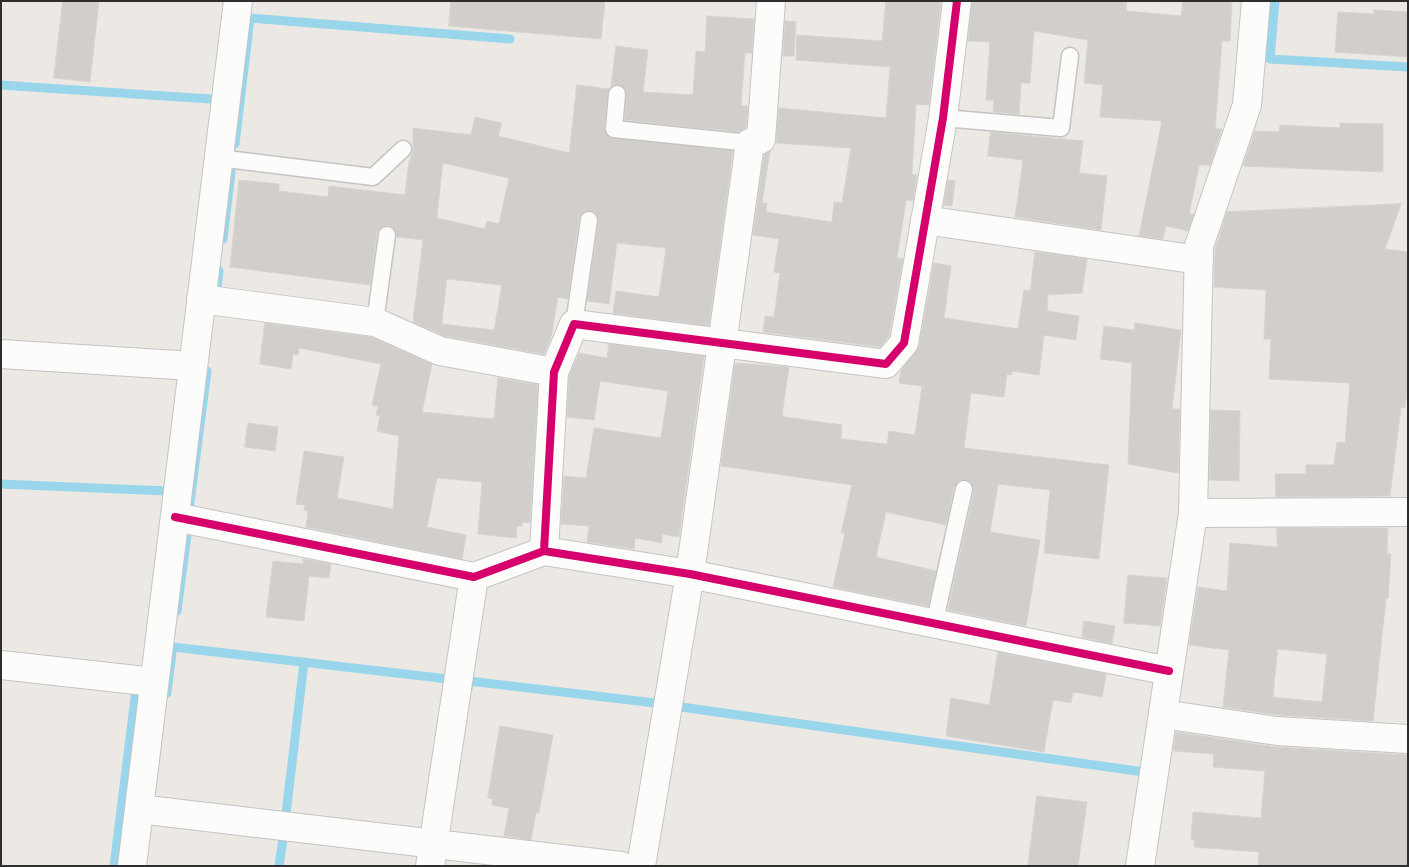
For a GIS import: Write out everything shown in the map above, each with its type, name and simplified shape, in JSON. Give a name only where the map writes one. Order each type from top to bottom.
[{"type":"street","points":[[132,866],[238,1]]},
{"type":"street","points":[[641,866],[690,574],[750,143],[761,140],[771,1]]},
{"type":"street","points":[[544,551],[554,372],[574,324],[886,364],[904,343],[943,118],[957,1]]},
{"type":"street","points":[[1140,866],[1193,514],[1199,246],[1247,105],[1256,1]]},
{"type":"street","points":[[925,220],[1199,260]]},
{"type":"street","points":[[202,299],[376,322],[440,351],[554,372]]},
{"type":"street","points":[[1,354],[193,366]]},
{"type":"street","points":[[1193,514],[1408,512]]},
{"type":"street","points":[[175,517],[474,578],[544,551],[690,574],[934,625],[1169,671]]},
{"type":"street","points":[[432,855],[474,578]]},
{"type":"street","points":[[1,664],[154,682]]},
{"type":"street","points":[[1163,714],[1277,731],[1408,739]]},
{"type":"street","points":[[139,809],[432,855],[621,866]]},
{"type":"lane","points":[[943,118],[1061,128],[1070,56]]},
{"type":"lane","points":[[616,94],[614,129],[750,143]]},
{"type":"lane","points":[[219,158],[373,177],[403,149]]},
{"type":"lane","points":[[574,324],[589,220]]},
{"type":"lane","points":[[376,322],[387,235]]},
{"type":"lane","points":[[934,625],[964,490]]},
{"type":"building","points":[[63,1],[99,1],[90,82],[54,78]]},
{"type":"building","points":[[451,1],[605,1],[601,39],[449,26]]},
{"type":"building","points":[[886,1],[941,1],[929,105],[916,104],[912,174],[917,175],[913,201],[906,200],[897,258],[903,259],[889,336],[880,347],[763,332],[765,316],[774,317],[780,273],[774,272],[779,239],[753,235],[764,154],[770,151],[762,203],[767,203],[766,212],[832,222],[834,202],[842,203],[851,148],[776,143],[779,108],[886,118],[890,67],[796,60],[797,35],[882,41]]},
{"type":"building","points":[[972,1],[1127,1],[1126,11],[1181,16],[1183,1],[1232,1],[1230,41],[1222,41],[1215,129],[1222,129],[1210,165],[1199,165],[1189,214],[1194,214],[1188,231],[1166,226],[1163,239],[1139,236],[1162,121],[1100,117],[1103,85],[1084,83],[1088,40],[1034,31],[1030,83],[1021,83],[1019,114],[993,112],[994,100],[986,100],[990,42],[968,41]]},
{"type":"building","points":[[1374,10],[1408,12],[1408,57],[1335,52],[1338,12],[1374,14]]},
{"type":"building","points":[[707,16],[754,19],[752,53],[745,53],[741,106],[748,106],[746,128],[740,132],[625,120],[626,90],[618,84],[611,86],[616,46],[648,50],[643,92],[693,95],[696,51],[705,52]]},
{"type":"building","points":[[785,21],[796,22],[794,56],[783,56]]},
{"type":"building","points":[[577,85],[609,89],[604,128],[609,137],[733,151],[709,326],[613,313],[616,291],[659,297],[666,248],[617,243],[609,304],[587,301],[599,221],[596,212],[590,210],[585,211],[579,218],[568,299],[558,297],[551,338],[544,354],[445,336],[413,322],[423,240],[397,237],[396,231],[389,225],[383,226],[377,233],[370,285],[230,267],[239,180],[279,184],[279,191],[328,197],[329,186],[405,195],[409,162],[413,151],[413,128],[471,135],[475,117],[502,123],[498,136],[569,153]],"holes":[[[443,163],[509,178],[499,224],[487,221],[485,229],[437,218]],[[447,279],[502,285],[494,330],[442,324]]]},
{"type":"building","points":[[1340,123],[1383,124],[1383,172],[1243,166],[1255,131],[1279,132],[1280,125],[1340,128]]},
{"type":"building","points":[[991,132],[1083,141],[1079,173],[1107,176],[1101,230],[1015,217],[1023,160],[988,156]]},
{"type":"building","points":[[948,180],[955,181],[952,206],[944,205]]},
{"type":"building","points":[[1401,204],[1385,249],[1408,252],[1408,383],[1405,408],[1401,407],[1390,496],[1276,497],[1275,474],[1306,474],[1306,465],[1334,465],[1337,442],[1345,443],[1350,383],[1269,379],[1271,339],[1264,339],[1266,290],[1214,287],[1215,249],[1227,212]]},
{"type":"building","points":[[1035,252],[1087,259],[1082,293],[1048,295],[1047,311],[1079,316],[1076,340],[1044,335],[1039,375],[1012,371],[1011,375],[1007,374],[1004,397],[971,393],[964,448],[1109,465],[1099,559],[1044,553],[1050,490],[998,484],[990,532],[1040,540],[1026,626],[948,610],[974,491],[971,482],[961,479],[954,487],[946,525],[886,512],[876,557],[936,571],[928,606],[833,587],[845,533],[841,533],[852,485],[721,466],[735,363],[789,367],[782,415],[785,417],[842,425],[841,439],[887,444],[889,431],[915,435],[922,386],[899,383],[901,371],[919,346],[934,263],[951,266],[944,318],[1018,329],[1024,290],[1030,291]]},
{"type":"building","points":[[265,323],[371,337],[432,364],[422,412],[494,419],[498,378],[538,385],[530,523],[522,522],[522,526],[517,526],[516,538],[478,534],[482,482],[437,478],[427,527],[466,535],[462,559],[306,527],[308,511],[304,510],[305,505],[296,504],[304,451],[344,457],[337,498],[393,509],[399,436],[377,431],[380,416],[376,415],[378,406],[372,405],[381,364],[299,348],[298,355],[293,354],[291,369],[260,364]]},
{"type":"building","points":[[1135,323],[1181,330],[1172,409],[1180,409],[1178,473],[1128,464],[1132,363],[1100,359],[1104,326],[1134,330]]},
{"type":"building","points":[[609,344],[704,356],[679,537],[662,534],[662,543],[635,538],[634,549],[587,542],[589,526],[561,524],[564,476],[586,478],[594,428],[661,438],[668,391],[600,381],[594,420],[567,417],[569,376],[579,353],[607,358]]},
{"type":"building","points":[[1211,410],[1240,411],[1239,481],[1209,480]]},
{"type":"building","points":[[248,423],[278,427],[275,451],[245,447]]},
{"type":"building","points":[[1277,528],[1388,528],[1387,554],[1391,554],[1388,598],[1386,598],[1373,721],[1279,715],[1223,707],[1229,650],[1189,645],[1198,587],[1227,591],[1230,543],[1277,547]],"holes":[[[1278,649],[1327,654],[1322,702],[1273,697]]]},
{"type":"building","points":[[303,559],[331,564],[329,578],[309,576],[304,621],[266,617],[273,561],[303,564]]},
{"type":"building","points":[[1128,575],[1167,578],[1160,626],[1124,623]]},
{"type":"building","points":[[1084,621],[1115,626],[1112,644],[1082,637]]},
{"type":"building","points":[[998,652],[1106,674],[1102,697],[1073,692],[1071,703],[1053,700],[1044,752],[946,736],[951,698],[989,705]]},
{"type":"building","points":[[500,726],[553,735],[539,813],[536,813],[531,840],[504,836],[509,808],[492,805],[493,799],[488,798]]},
{"type":"building","points":[[1176,732],[1276,747],[1408,755],[1408,866],[1258,866],[1259,852],[1194,847],[1195,840],[1191,840],[1193,812],[1261,818],[1265,771],[1213,767],[1214,754],[1173,751]]},
{"type":"building","points":[[1037,796],[1087,802],[1078,866],[1028,866]]},
{"type":"waterway","points":[[1275,1],[1270,59],[1408,67]]},
{"type":"waterway","points":[[235,144],[250,18],[510,39]]},
{"type":"waterway","points":[[1,85],[210,99]]},
{"type":"waterway","points":[[223,239],[231,172]]},
{"type":"waterway","points":[[217,288],[219,271]]},
{"type":"waterway","points":[[189,510],[207,371]]},
{"type":"waterway","points":[[1,484],[166,491]]},
{"type":"waterway","points":[[177,611],[187,535]]},
{"type":"waterway","points":[[173,647],[448,679]]},
{"type":"waterway","points":[[167,693],[172,652]]},
{"type":"waterway","points":[[286,814],[304,662]]},
{"type":"waterway","points":[[468,689],[469,681],[655,703]]},
{"type":"waterway","points":[[114,866],[136,690],[128,689]]},
{"type":"waterway","points":[[681,707],[1144,772],[1143,779]]},
{"type":"waterway","points":[[279,866],[283,839]]},
{"type":"cycle path","points":[[544,551],[554,372],[574,324],[886,364],[904,343],[943,118],[957,1]]},
{"type":"cycle path","points":[[175,517],[474,577],[544,551],[690,574],[1169,671]]}]
